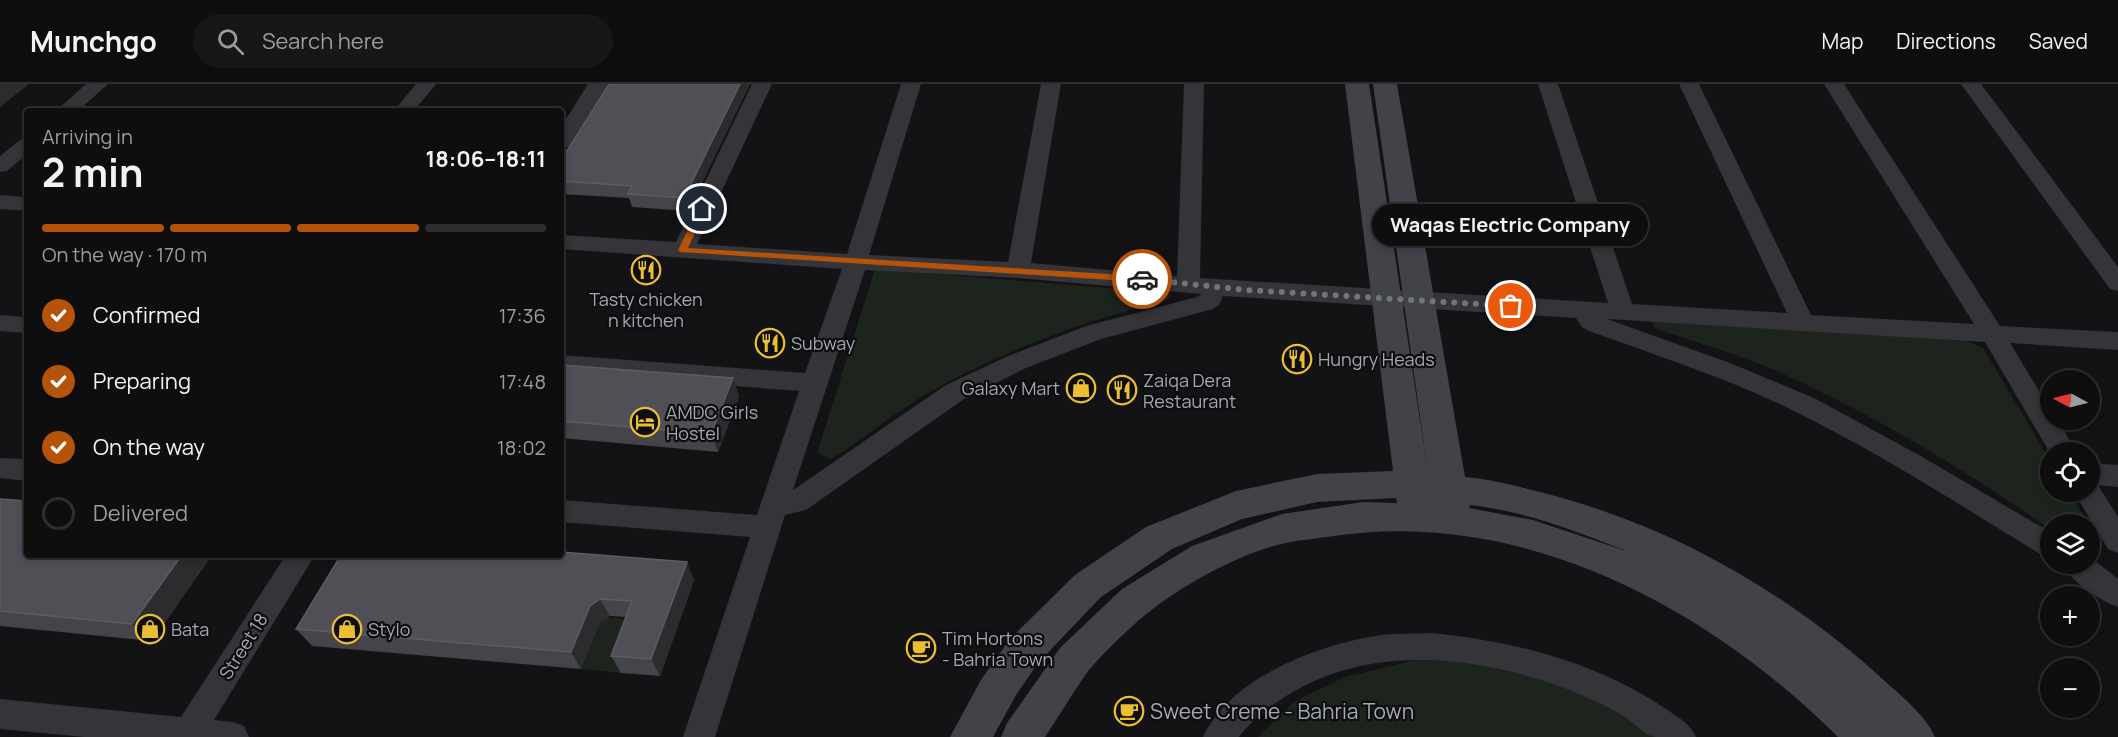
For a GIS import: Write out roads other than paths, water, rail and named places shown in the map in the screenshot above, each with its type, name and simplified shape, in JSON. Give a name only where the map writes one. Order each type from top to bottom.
[{"type":"street","points":[[70,108],[98,84]]},
{"type":"street","points":[[406,108],[426,84]]},
{"type":"street","points":[[564,138],[598,84]]},
{"type":"street","points":[[683,250],[762,84]]},
{"type":"street","points":[[699,737],[814,382],[856,262],[911,84]]},
{"type":"street","points":[[1018,270],[1051,84]]},
{"type":"street","points":[[1188,283],[1194,84]]},
{"type":"street","points":[[1357,84],[1414,500]]},
{"type":"street","points":[[1385,84],[1451,503]]},
{"type":"street","points":[[1548,84],[1623,313]]},
{"type":"street","points":[[1689,84],[1804,324]]},
{"type":"street","points":[[1834,84],[1992,333],[2057,442]]},
{"type":"street","points":[[1971,84],[2118,283]]},
{"type":"street","points":[[0,166],[24,146]]},
{"type":"street","points":[[0,202],[24,204]]},
{"type":"street","points":[[564,242],[856,262],[1018,270],[1214,286],[1585,311],[2118,341]]},
{"type":"street","points":[[564,511],[772,517],[894,431],[955,392],[1017,362],[1094,332],[1205,303],[1211,299],[1214,286]]},
{"type":"street","points":[[1585,311],[1590,321],[1597,325],[1721,369],[1805,405],[1884,447],[2040,540]]},
{"type":"street","points":[[0,343],[15,324]]},
{"type":"street","points":[[564,364],[814,382]]},
{"type":"street","points":[[0,468],[24,470]]},
{"type":"street","points":[[2100,475],[2118,476]]},
{"type":"street","points":[[971,737],[1004,679],[1043,629],[1087,587],[1110,569],[1159,537],[1211,514],[1294,491],[1352,484],[1414,500],[1451,503],[1516,499],[1585,519],[1646,543],[1689,564],[1758,605],[1801,636],[1860,684],[1914,737]]},
{"type":"street","points":[[1022,737],[1053,686],[1093,637],[1138,597],[1188,565],[1241,541],[1297,525],[1356,517],[1414,500]]},
{"type":"street","points":[[2094,502],[2118,541]]},
{"type":"street","points":[[1451,503],[1486,524],[1552,540],[1620,564],[1678,593],[1720,617],[1786,664],[1866,737]]},
{"type":"street","name":"Street 18","points":[[187,735],[299,558]]},
{"type":"street","points":[[2090,574],[2118,595]]},
{"type":"street","points":[[1220,737],[1244,707],[1265,692],[1308,669],[1380,647],[1422,646],[1492,652],[1551,669],[1624,700],[1680,737]]},
{"type":"street","points":[[0,714],[187,735],[233,737]]},
{"type":"place","name":"Tasty chicken n kitchen","points":[[646,270]]},
{"type":"place","name":"Waqas Electric Company","points":[[1511,306]]},
{"type":"place","name":"Subway","points":[[770,343]]},
{"type":"place","name":"Hungry Heads","points":[[1297,359]]},
{"type":"place","name":"Galaxy Mart","points":[[1081,388]]},
{"type":"place","name":"Zaiqa Dera Restaurant","points":[[1122,390]]},
{"type":"place","name":"AMDC Girls Hostel","points":[[645,422]]},
{"type":"place","name":"Bata","points":[[150,629]]},
{"type":"place","name":"Stylo","points":[[347,629]]},
{"type":"place","name":"Tim Hortons - Bahria Town","points":[[921,648]]},
{"type":"place","name":"Sweet Creme - Bahria Town","points":[[1129,711]]}]
